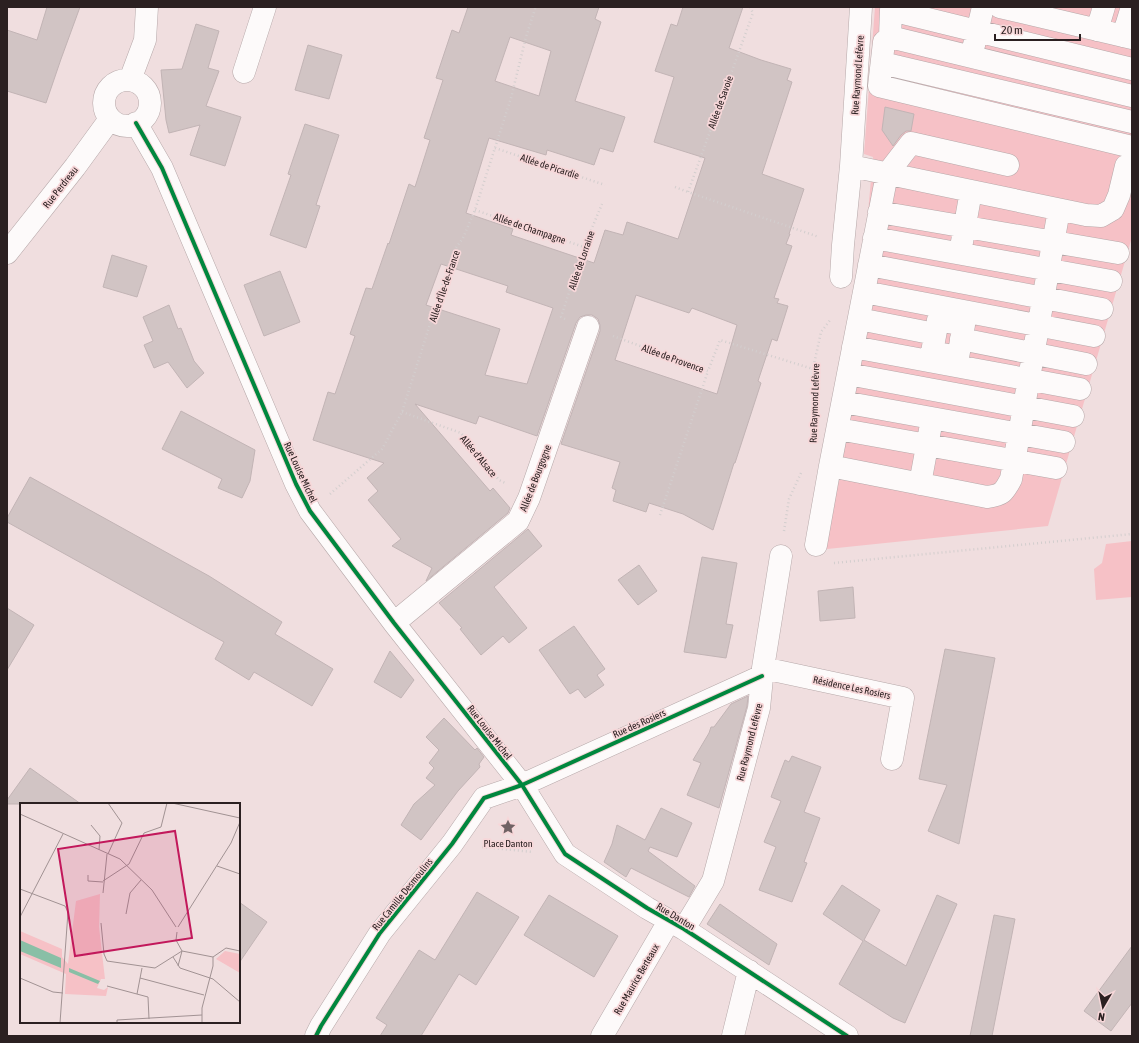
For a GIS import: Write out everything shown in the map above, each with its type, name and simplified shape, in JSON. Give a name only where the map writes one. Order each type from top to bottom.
[{"type":"street","points":[[130,80],[145,40],[148,7]]},
{"type":"street","points":[[244,72],[265,7]]},
{"type":"street","name":"Rue Raymond Lefèvre","points":[[842,277],[843,245],[851,166],[861,7]]},
{"type":"street","points":[[960,106],[983,7]]},
{"type":"street","points":[[1000,7],[1060,14],[1097,30],[1128,37],[1132,7]]},
{"type":"street","points":[[1097,30],[1104,7]]},
{"type":"street","points":[[1011,133],[875,101],[879,86],[884,42],[890,37],[892,8],[977,31],[1132,69]]},
{"type":"street","points":[[1044,126],[1061,51],[1060,14]]},
{"type":"street","points":[[890,37],[1132,96]]},
{"type":"street","points":[[882,63],[1132,122]]},
{"type":"street","points":[[130,80],[143,86],[149,99],[149,107],[147,114],[142,119],[136,123],[123,126],[110,119],[104,107],[104,100],[110,87],[116,82],[130,80]]},
{"type":"street","points":[[851,166],[1086,215],[1101,216],[1113,209],[1119,195],[1129,157],[1044,126],[879,86]]},
{"type":"street","name":"Rue Perdreau","points":[[7,253],[76,167],[110,119]]},
{"type":"street","name":"Rue Louise Michel","points":[[136,123],[162,168],[296,484],[310,511],[394,623],[522,785]]},
{"type":"street","points":[[816,545],[887,174],[911,143],[1008,165]]},
{"type":"street","points":[[943,359],[958,357],[949,326],[971,191]]},
{"type":"street","points":[[830,466],[987,497],[998,495],[1005,490],[1011,479],[1015,461],[1059,210]]},
{"type":"street","points":[[880,212],[1118,253]]},
{"type":"street","points":[[874,238],[1111,282]]},
{"type":"street","points":[[869,265],[1102,309]]},
{"type":"street","points":[[864,292],[949,326],[1034,354],[1086,364]]},
{"type":"street","points":[[859,320],[949,326],[1039,325],[1094,336]]},
{"type":"street","name":"Allée de Bourgogne","points":[[394,623],[518,521],[529,498],[588,327]]},
{"type":"street","points":[[854,347],[943,359],[1029,380],[1080,389]]},
{"type":"street","points":[[920,484],[943,359]]},
{"type":"street","points":[[848,374],[1073,416]]},
{"type":"street","points":[[843,402],[1064,442]]},
{"type":"street","points":[[838,429],[1056,468]]},
{"type":"street","name":"Rue Raymond Lefèvre","points":[[676,925],[713,881],[759,708],[780,556]]},
{"type":"street","name":"Résidence Les Rosiers","points":[[763,672],[903,698],[892,759]]},
{"type":"street","name":"Rue des Rosiers","points":[[522,785],[763,672]]},
{"type":"street","name":"Rue Camille Desmoulins","points":[[316,1036],[380,933],[452,844],[484,798],[522,785]]},
{"type":"street","name":"Rue Danton","points":[[522,785],[565,854],[847,1036]]},
{"type":"street","name":"Rue Maurice Berteaux","points":[[602,1036],[676,925]]},
{"type":"street","points":[[733,1036],[748,972]]},
{"type":"path","points":[[675,187],[843,245]]},
{"type":"path","points":[[660,515],[708,371]]},
{"type":"path","points":[[780,556],[789,499],[804,468]]},
{"type":"path","points":[[832,563],[1132,534]]},
{"type":"path","points":[[452,844],[565,854]]},
{"type":"shaded area","points":[[875,7],[1132,7],[1132,237],[1048,526],[808,551],[865,246],[873,157],[864,154]]},
{"type":"shaded area","points":[[1132,541],[1132,597],[1096,600],[1094,569],[1102,563],[1106,544]]},
{"type":"building","points":[[47,7],[80,7],[46,103],[7,91],[7,30],[37,40]]},
{"type":"building","points":[[468,7],[599,7],[595,19],[601,22],[575,101],[625,117],[613,152],[600,148],[594,165],[547,150],[546,155],[489,138],[466,213],[513,229],[511,235],[594,263],[605,230],[623,235],[627,222],[678,239],[705,158],[654,142],[674,77],[655,71],[671,24],[677,26],[683,7],[743,7],[729,48],[791,69],[787,80],[792,82],[762,174],[804,189],[786,244],[792,246],[774,298],[779,299],[777,303],[788,306],[777,341],[772,339],[758,381],[761,383],[713,530],[683,514],[649,503],[646,512],[613,501],[616,490],[612,488],[620,462],[561,444],[600,331],[598,319],[592,315],[580,317],[576,323],[537,436],[479,416],[476,424],[415,404],[490,491],[493,488],[510,508],[508,513],[426,581],[432,568],[392,546],[401,539],[368,500],[378,491],[367,478],[384,463],[313,440],[328,392],[335,394],[355,336],[350,334],[366,288],[372,289],[409,184],[415,187],[430,140],[424,138],[443,80],[436,78],[452,30],[459,33]],"holes":[[[510,37],[551,51],[539,96],[495,81]],[[441,264],[508,286],[506,292],[553,308],[527,384],[485,375],[500,329],[426,305]],[[636,295],[689,313],[692,308],[737,325],[717,394],[615,360]]]},
{"type":"building","points":[[196,24],[219,31],[208,68],[219,71],[206,106],[241,117],[225,166],[190,155],[200,125],[169,133],[166,120],[161,70],[182,69]]},
{"type":"building","points":[[308,45],[342,55],[329,99],[295,90]]},
{"type":"building","points":[[885,107],[914,114],[911,131],[906,131],[901,135],[893,146],[882,130]]},
{"type":"building","points":[[305,124],[339,135],[316,205],[320,206],[306,248],[270,235],[291,175],[288,174]]},
{"type":"building","points":[[112,255],[147,266],[137,297],[103,287]]},
{"type":"building","points":[[280,271],[300,322],[264,336],[244,285]]},
{"type":"building","points":[[169,305],[178,329],[181,328],[194,361],[204,373],[187,388],[168,362],[154,368],[144,345],[153,341],[143,317]]},
{"type":"building","points":[[181,411],[255,450],[250,481],[242,498],[218,488],[222,479],[162,449]]},
{"type":"building","points":[[30,477],[209,576],[282,622],[275,634],[333,669],[312,706],[254,672],[249,680],[215,659],[224,642],[7,522],[7,518]]},
{"type":"building","points":[[528,529],[542,546],[494,587],[527,628],[509,643],[503,636],[481,655],[460,629],[462,628],[439,603]]},
{"type":"building","points":[[702,557],[737,563],[726,624],[733,625],[726,658],[684,652]]},
{"type":"building","points":[[639,565],[657,591],[638,605],[618,580]]},
{"type":"building","points":[[853,587],[855,618],[820,621],[818,591]]},
{"type":"building","points":[[7,608],[34,625],[7,670]]},
{"type":"building","points":[[574,626],[605,669],[597,675],[604,685],[585,698],[578,689],[570,694],[539,650]]},
{"type":"building","points":[[945,649],[995,658],[959,844],[928,831],[947,785],[919,779]]},
{"type":"building","points":[[390,651],[414,680],[401,698],[374,682]]},
{"type":"building","points":[[748,696],[747,706],[719,808],[687,795],[701,763],[693,760],[711,727],[714,727],[731,704]]},
{"type":"building","points":[[444,718],[475,750],[477,748],[484,757],[479,764],[480,767],[458,791],[421,840],[401,825],[414,804],[435,785],[426,778],[434,768],[429,763],[439,750],[426,737]]},
{"type":"building","points":[[792,756],[821,767],[804,812],[820,818],[804,862],[807,863],[792,902],[759,890],[776,847],[764,842],[781,801],[771,797],[785,760],[789,762]]},
{"type":"building","points":[[30,768],[80,803],[7,804],[7,800]]},
{"type":"building","points":[[661,808],[692,823],[677,857],[650,847],[648,851],[695,886],[689,897],[631,868],[626,877],[604,862],[612,844],[617,825],[645,840]]},
{"type":"building","points":[[842,885],[880,910],[864,940],[906,966],[937,895],[957,904],[905,1023],[893,1018],[839,984],[863,941],[823,914]]},
{"type":"building","points":[[477,892],[519,917],[476,985],[459,974],[421,1036],[380,1036],[387,1025],[376,1018],[419,950],[435,960]]},
{"type":"building","points":[[549,895],[618,936],[594,977],[524,935]]},
{"type":"building","points":[[240,903],[267,922],[240,962]]},
{"type":"building","points":[[720,904],[777,944],[769,965],[707,924]]},
{"type":"building","points":[[994,915],[1015,919],[992,1036],[970,1036]]},
{"type":"building","points":[[1132,946],[1132,1003],[1111,1031],[1084,1011]]},
{"type":"cycle path","points":[[136,123],[162,168],[296,484],[310,511],[394,623],[522,785],[565,854],[647,908],[684,929],[847,1036]]},
{"type":"cycle path","points":[[316,1036],[380,933],[452,844],[484,798],[522,785],[762,676]]},
{"type":"place","name":"Place Danton","points":[[508,827]]}]
